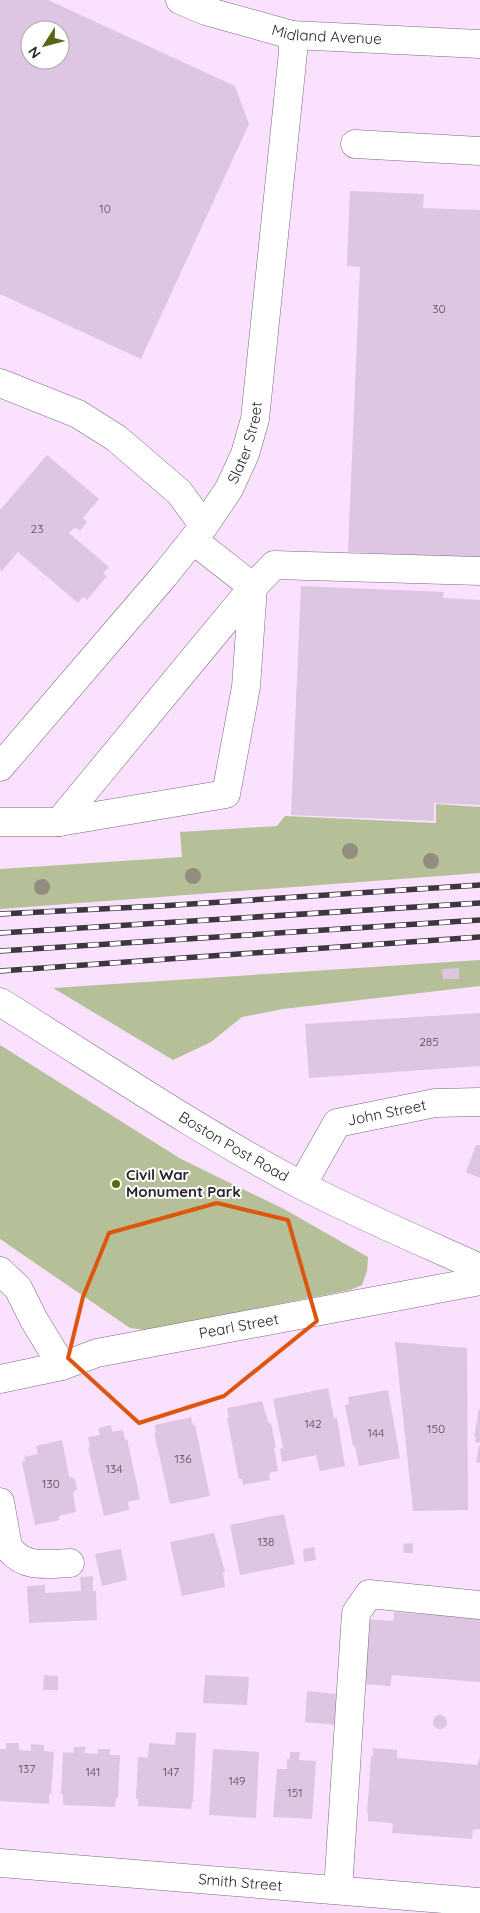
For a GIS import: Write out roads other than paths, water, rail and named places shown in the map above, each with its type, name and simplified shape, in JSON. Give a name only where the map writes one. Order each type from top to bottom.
[{"type":"street","name":"Midland Avenue","points":[[180,0],[206,11],[292,35],[480,44]]},
{"type":"street","name":"Slater Street","points":[[0,767],[199,533],[233,480],[245,454],[255,419],[293,52],[292,35]]},
{"type":"street","points":[[355,144],[480,151]]},
{"type":"street","points":[[0,383],[78,414],[116,438],[179,492],[199,533],[253,587],[246,687],[226,794],[59,822],[0,822]]},
{"type":"street","points":[[59,822],[253,587],[274,565],[480,571]]},
{"type":"street","name":"Boston Post Road","points":[[0,1002],[153,1100],[302,1185],[480,1268]]},
{"type":"street","name":"John Street","points":[[302,1185],[337,1122],[435,1103],[480,1102]]},
{"type":"street","points":[[0,1271],[18,1288],[34,1320],[62,1366]]},
{"type":"street","name":"Pearl Street","points":[[0,1379],[62,1366],[97,1353],[480,1281]]},
{"type":"street","points":[[0,1502],[8,1547],[21,1561],[34,1565],[70,1563]]},
{"type":"street","points":[[338,1890],[356,1613],[369,1594],[480,1605]]},
{"type":"street","name":"Smith Street","points":[[0,1863],[480,1902]]},
{"type":"railway","points":[[0,914],[160,906],[480,885]]},
{"type":"railway","points":[[0,933],[480,903]]},
{"type":"railway","points":[[0,951],[480,920]]},
{"type":"railway","points":[[0,971],[480,937]]},
{"type":"place","name":"Civil War Monument Park","points":[[116,1184]]}]
